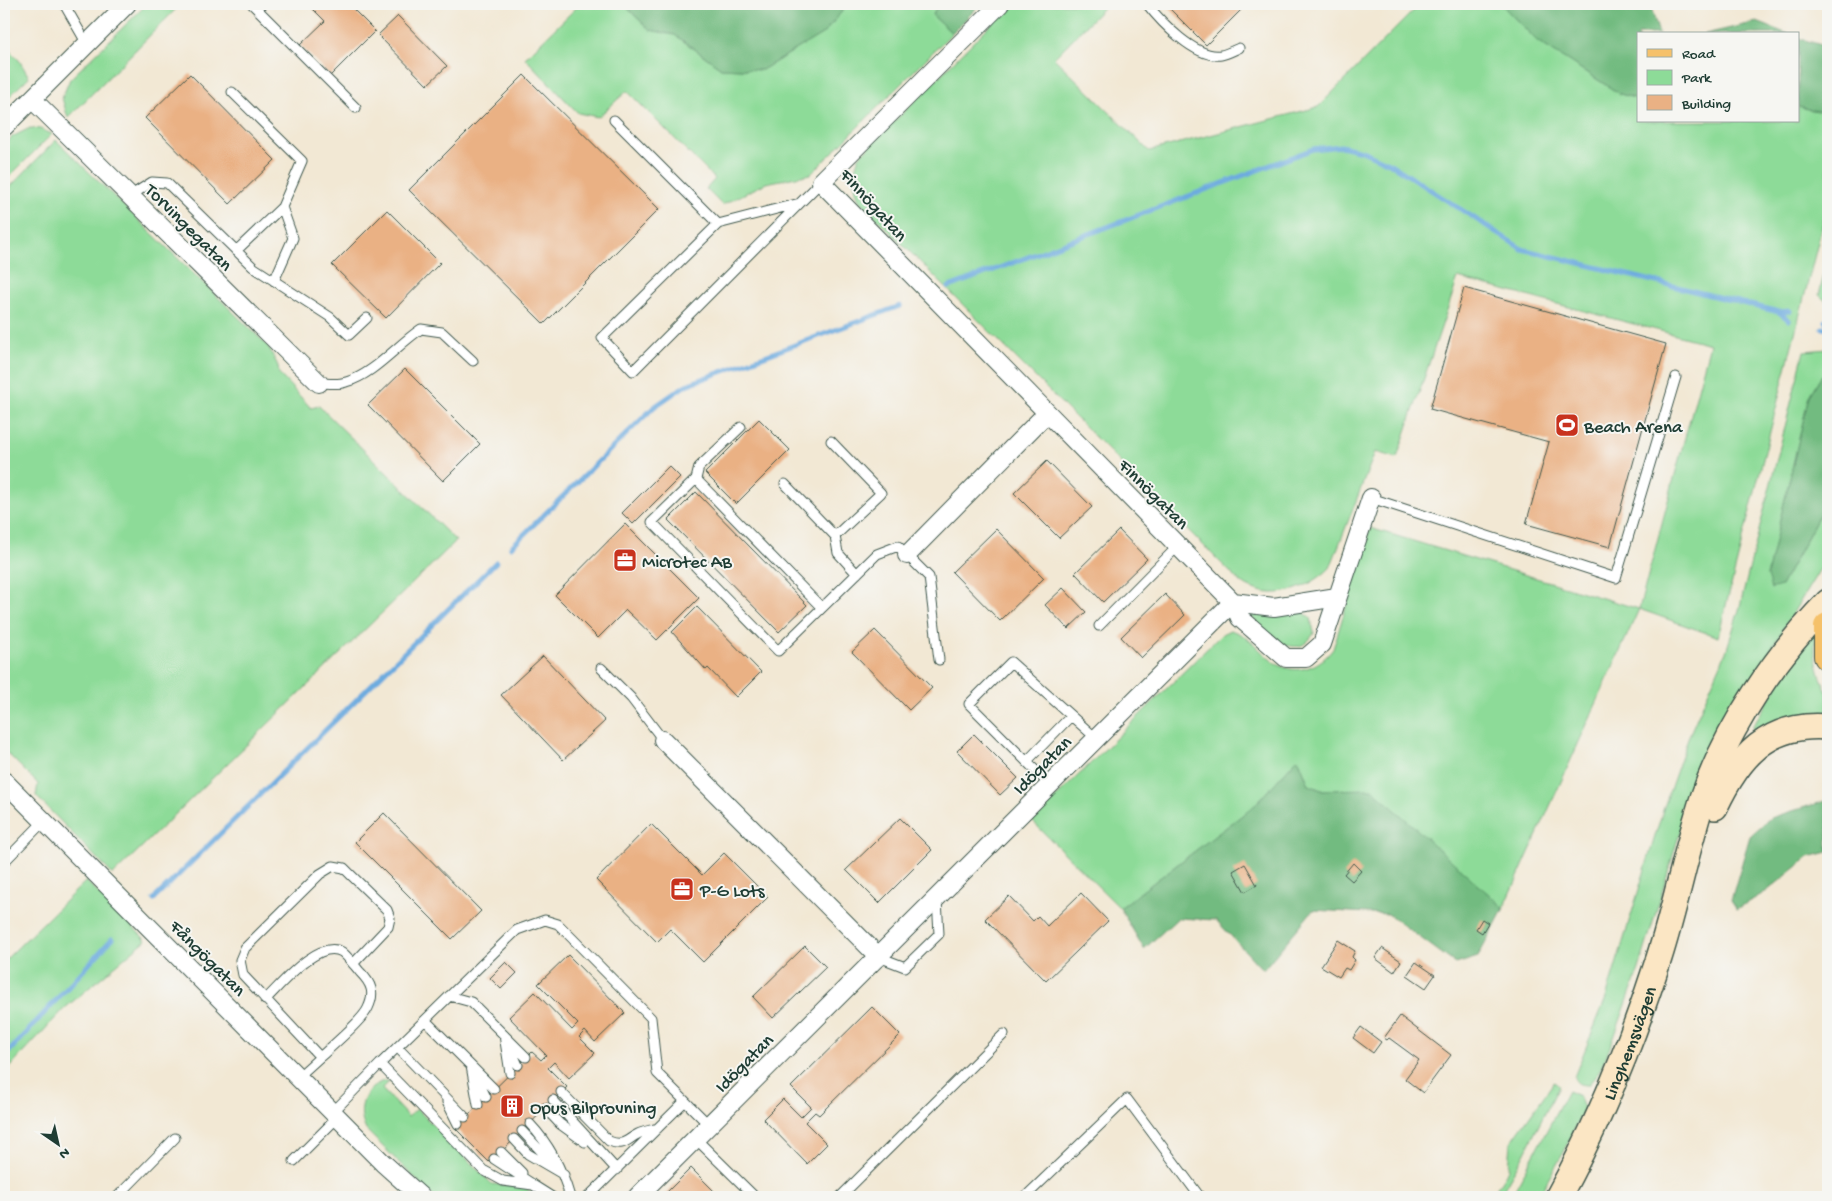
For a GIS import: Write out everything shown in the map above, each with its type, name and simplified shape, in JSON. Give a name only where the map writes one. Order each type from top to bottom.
[{"type":"main road","name":"Linghemsvägen","points":[[1558,1197],[1606,1105],[1632,1038],[1681,882],[1703,798],[1720,759],[1739,724],[1787,649],[1828,602]]},
{"type":"main road","points":[[1828,627],[1828,656]]},
{"type":"main road","name":"Linghemsvägen","points":[[1681,882],[1720,798],[1744,759],[1755,747],[1778,733],[1809,726],[1828,728]]},
{"type":"street","points":[[4,127],[127,4]]},
{"type":"street","name":"Finnögatan","points":[[1000,4],[821,182],[1233,602],[1240,618],[1286,658],[1306,658],[1322,644],[1371,498]]},
{"type":"street","name":"Torvingegatan","points":[[32,99],[319,383]]},
{"type":"street","points":[[907,555],[1047,413]]},
{"type":"street","points":[[1233,602],[1274,607],[1337,597]]},
{"type":"street","name":"Idögatan","points":[[637,1197],[937,900],[1233,602]]},
{"type":"street","points":[[663,740],[879,957]]},
{"type":"street","name":"Fångögatan","points":[[4,781],[383,1163],[421,1197]]},
{"type":"street","name":"Fångögatan","points":[[383,1163],[409,1197]]},
{"type":"lane","points":[[252,4],[356,108]]},
{"type":"lane","points":[[1147,4],[1162,24],[1200,52],[1220,55],[1239,48]]},
{"type":"lane","points":[[67,6],[87,44]]},
{"type":"lane","points":[[232,92],[302,161],[282,207],[236,251]]},
{"type":"lane","points":[[614,120],[718,224]]},
{"type":"lane","points":[[130,196],[152,182],[167,183],[252,267],[330,317],[349,335],[367,318]]},
{"type":"lane","points":[[800,202],[718,224],[602,338],[633,371],[821,182]]},
{"type":"lane","points":[[274,281],[292,238],[282,207]]},
{"type":"lane","points":[[319,383],[344,383],[364,375],[401,343],[421,329],[442,332],[474,361]]},
{"type":"lane","points":[[1371,498],[1616,578],[1676,377]]},
{"type":"lane","points":[[741,427],[699,467],[696,479],[652,522],[778,651],[877,554],[898,546],[929,577],[939,660]]},
{"type":"lane","points":[[831,441],[880,493],[835,536]]},
{"type":"lane","points":[[696,479],[822,608]]},
{"type":"lane","points":[[785,484],[835,536],[838,553],[857,574]]},
{"type":"lane","points":[[1099,626],[1178,546]]},
{"type":"lane","points":[[1050,785],[969,704],[1011,662],[1096,739]]},
{"type":"lane","points":[[601,668],[631,698],[663,740]]},
{"type":"lane","points":[[1027,762],[1071,716]]},
{"type":"lane","points":[[4,862],[44,821]]},
{"type":"lane","points":[[320,1057],[243,975],[240,960],[245,948],[320,874],[333,866],[344,868],[386,910],[390,918],[388,928],[353,964]]},
{"type":"lane","points":[[879,957],[906,967],[939,934],[937,900]]},
{"type":"lane","points":[[294,1161],[380,1064],[517,930],[545,920],[558,924],[651,1018],[657,1073],[709,1125]]},
{"type":"lane","points":[[266,1000],[305,961],[319,952],[331,949],[341,952],[370,981],[374,994],[367,1011],[298,1077]]},
{"type":"lane","points":[[449,996],[471,1002],[526,1057]]},
{"type":"lane","points":[[425,1020],[494,1089]]},
{"type":"lane","points":[[840,1197],[1004,1034]]},
{"type":"lane","points":[[504,1035],[518,1065]]},
{"type":"lane","points":[[504,1035],[510,1073]]},
{"type":"lane","points":[[397,1048],[466,1117]]},
{"type":"lane","points":[[380,1064],[483,1170],[503,1180],[533,1185]]},
{"type":"lane","points":[[471,1066],[486,1097]]},
{"type":"lane","points":[[471,1066],[478,1105]]},
{"type":"lane","points":[[561,1092],[609,1141],[618,1145],[625,1144],[638,1134],[660,1127]]},
{"type":"lane","points":[[444,1095],[458,1124]]},
{"type":"lane","points":[[1025,1197],[1127,1099],[1200,1197]]},
{"type":"lane","points":[[553,1100],[597,1151],[617,1170]]},
{"type":"lane","points":[[588,1197],[685,1101]]},
{"type":"lane","points":[[545,1108],[560,1124],[597,1151]]},
{"type":"lane","points":[[530,1124],[544,1138],[564,1175],[570,1197]]},
{"type":"lane","points":[[522,1131],[564,1175]]},
{"type":"lane","points":[[117,1197],[175,1138]]},
{"type":"lane","points":[[514,1139],[528,1154],[564,1175]]},
{"type":"lane","points":[[696,1139],[755,1197]]},
{"type":"lane","points":[[501,1152],[533,1185]]},
{"type":"lane","points":[[494,1159],[552,1197]]},
{"type":"green space","points":[[147,4],[181,4],[68,118],[62,98],[70,79]]},
{"type":"green space","points":[[580,4],[623,4],[650,30],[675,35],[721,68],[762,70],[825,32],[848,4],[939,4],[932,15],[952,33],[811,174],[766,183],[722,205],[706,189],[715,179],[627,91],[598,117],[578,113],[525,58]]},
{"type":"green space","points":[[623,4],[848,4],[825,32],[762,70],[721,68],[675,35],[650,30]]},
{"type":"green space","points":[[939,4],[981,4],[952,33],[932,15]]},
{"type":"green space","points":[[1011,4],[1107,4],[1054,58],[1149,151],[1318,107],[1420,4],[1501,4],[1537,41],[1620,94],[1637,99],[1637,122],[1800,122],[1800,107],[1828,113],[1828,203],[1718,637],[1639,609],[1710,344],[1458,278],[1397,458],[1375,452],[1330,568],[1313,581],[1294,590],[1272,593],[1261,592],[1247,586],[1235,577],[860,202],[854,180],[859,157]]},
{"type":"green space","points":[[1501,4],[1650,4],[1658,32],[1637,32],[1637,99],[1620,94],[1537,41]]},
{"type":"green space","points":[[1757,22],[1783,32],[1714,32]]},
{"type":"green space","points":[[1800,39],[1828,47],[1828,113],[1800,107]]},
{"type":"green space","points":[[4,45],[19,60],[29,77],[4,102]]},
{"type":"green space","points":[[30,128],[40,129],[52,134],[4,182],[4,146],[12,137]]},
{"type":"green space","points":[[56,140],[268,346],[278,366],[279,374],[311,408],[319,406],[456,541],[113,875],[36,796],[38,784],[4,752],[4,193]]},
{"type":"green space","points":[[1828,258],[1828,303],[1819,295]]},
{"type":"green space","points":[[1828,349],[1828,373],[1821,376],[1809,396],[1767,576],[1781,586],[1828,499],[1828,556],[1715,740],[1695,782],[1639,969],[1612,1043],[1599,1072],[1588,1085],[1577,1083],[1574,1077],[1606,998],[1663,810],[1688,738],[1726,652],[1739,610],[1804,351]]},
{"type":"green space","points":[[1828,373],[1828,499],[1781,586],[1771,589],[1767,576],[1809,396],[1821,376]]},
{"type":"green space","points":[[1370,528],[1639,609],[1504,908],[1372,790],[1321,790],[1309,785],[1298,758],[1253,807],[1120,908],[1032,821],[1222,634],[1230,630],[1239,633],[1252,642],[1268,658],[1288,669],[1303,669],[1323,660],[1333,649]]},
{"type":"green space","points":[[1248,612],[1276,615],[1303,612],[1311,618],[1314,633],[1306,642],[1298,646],[1290,646],[1272,636]]},
{"type":"green space","points":[[1815,625],[1815,655],[1820,675],[1828,694],[1828,716],[1817,715],[1790,719],[1756,734],[1752,727]]},
{"type":"green space","points":[[1298,758],[1309,785],[1321,790],[1372,789],[1504,908],[1478,957],[1456,964],[1388,914],[1313,910],[1263,970],[1216,920],[1178,918],[1144,949],[1120,908],[1253,807]]},
{"type":"green space","points":[[1828,800],[1828,852],[1809,857],[1767,891],[1737,909],[1731,900],[1750,836],[1770,818]]},
{"type":"green space","points":[[86,881],[146,940],[65,1008],[4,1073],[4,961]]},
{"type":"green space","points":[[383,1081],[390,1081],[382,1089],[408,1117],[417,1109],[492,1184],[525,1187],[536,1197],[434,1197],[366,1130],[362,1115],[363,1101],[370,1090]]},
{"type":"green space","points":[[1554,1082],[1559,1086],[1523,1156],[1499,1197],[1491,1197],[1509,1169],[1511,1142]]},
{"type":"green space","points":[[1568,1091],[1579,1096],[1584,1108],[1564,1152],[1538,1197],[1511,1197]]},
{"type":"building","points":[[308,4],[348,4],[375,31],[330,76],[300,45],[325,21]]},
{"type":"building","points":[[1165,4],[1247,4],[1206,45]]},
{"type":"building","points":[[398,16],[447,66],[427,85],[378,35]]},
{"type":"building","points":[[190,74],[275,160],[230,204],[145,118]]},
{"type":"building","points":[[524,75],[659,209],[544,324],[409,190]]},
{"type":"building","points":[[387,210],[440,263],[386,318],[332,265]]},
{"type":"building","name":"Beach Arena","points":[[1464,288],[1666,344],[1610,547],[1526,524],[1549,442],[1430,409]]},
{"type":"building","points":[[405,369],[480,444],[443,481],[368,405]]},
{"type":"building","points":[[759,419],[790,450],[736,504],[705,473]]},
{"type":"building","points":[[1047,461],[1092,507],[1059,538],[1014,493]]},
{"type":"building","points":[[669,466],[680,477],[633,524],[622,513]]},
{"type":"building","points":[[696,492],[807,605],[779,632],[668,520]]},
{"type":"building","name":"Microtec AB","points":[[625,524],[699,598],[657,640],[626,610],[598,638],[555,595]]},
{"type":"building","points":[[996,529],[1044,578],[1000,621],[952,572]]},
{"type":"building","points":[[1119,530],[1147,559],[1103,602],[1075,573]]},
{"type":"building","points":[[1063,588],[1086,612],[1068,629],[1045,605]]},
{"type":"building","points":[[1165,594],[1185,615],[1141,658],[1121,637]]},
{"type":"building","points":[[697,607],[761,672],[736,697],[708,668],[706,670],[672,632]]},
{"type":"building","points":[[875,630],[932,688],[909,710],[852,652]]},
{"type":"building","points":[[543,656],[605,721],[563,760],[501,695]]},
{"type":"building","points":[[974,734],[1018,778],[1000,795],[957,751]]},
{"type":"building","points":[[384,813],[481,911],[452,939],[355,842]]},
{"type":"building","points":[[900,818],[932,850],[879,903],[846,870]]},
{"type":"building","name":"P-G Lots","points":[[651,824],[702,875],[724,853],[768,897],[703,962],[670,929],[657,942],[596,880]]},
{"type":"building","points":[[1353,863],[1361,871],[1352,881],[1344,874]]},
{"type":"building","points":[[1245,864],[1257,885],[1245,892],[1233,871]]},
{"type":"building","points":[[1081,893],[1108,921],[1046,981],[985,919],[1009,896],[1033,921],[1038,916],[1047,926]]},
{"type":"building","points":[[1482,919],[1488,923],[1482,933],[1476,929]]},
{"type":"building","points":[[1338,940],[1355,951],[1352,957],[1355,960],[1349,970],[1345,968],[1339,977],[1321,966]]},
{"type":"building","points":[[805,946],[826,967],[773,1018],[753,997]]},
{"type":"building","points":[[1382,948],[1401,961],[1394,972],[1375,958]]},
{"type":"building","points":[[568,955],[625,1013],[595,1042],[585,1031],[579,1037],[595,1053],[569,1078],[554,1062],[548,1068],[567,1087],[490,1163],[455,1128],[532,1052],[541,1060],[546,1055],[509,1017],[535,992],[572,1030],[578,1024],[538,984]]},
{"type":"building","points":[[506,962],[517,973],[501,989],[490,978]]},
{"type":"building","points":[[1416,962],[1435,975],[1426,988],[1407,975]]},
{"type":"building","points":[[872,1007],[900,1035],[819,1115],[815,1112],[805,1122],[827,1144],[807,1164],[763,1119],[783,1099],[801,1117],[811,1107],[791,1087]]},
{"type":"building","points":[[1400,1016],[1451,1055],[1423,1093],[1405,1079],[1419,1060],[1389,1038],[1387,1040],[1384,1038]]},
{"type":"building","points":[[1361,1027],[1381,1042],[1373,1053],[1353,1038]]},
{"type":"building","points":[[691,1168],[714,1191],[708,1197],[662,1197]]},
{"type":"waterway","points":[[949,287],[1313,149],[1341,146],[1362,151],[1389,163],[1522,249],[1779,312],[1790,311]]},
{"type":"waterway","points":[[511,547],[654,407],[686,385],[900,306]]},
{"type":"waterway","points":[[1779,312],[1789,320]]},
{"type":"waterway","points":[[1823,328],[1828,327]]},
{"type":"waterway","points":[[154,899],[496,562]]},
{"type":"waterway","points":[[4,1057],[112,939]]},
{"type":"place","name":"Beach Arena","points":[[1567,425]]},
{"type":"place","name":"Microtec AB","points":[[625,560]]},
{"type":"place","name":"P-G Lots","points":[[682,889]]},
{"type":"place","name":"Opus Bilprovning","points":[[512,1106]]}]
